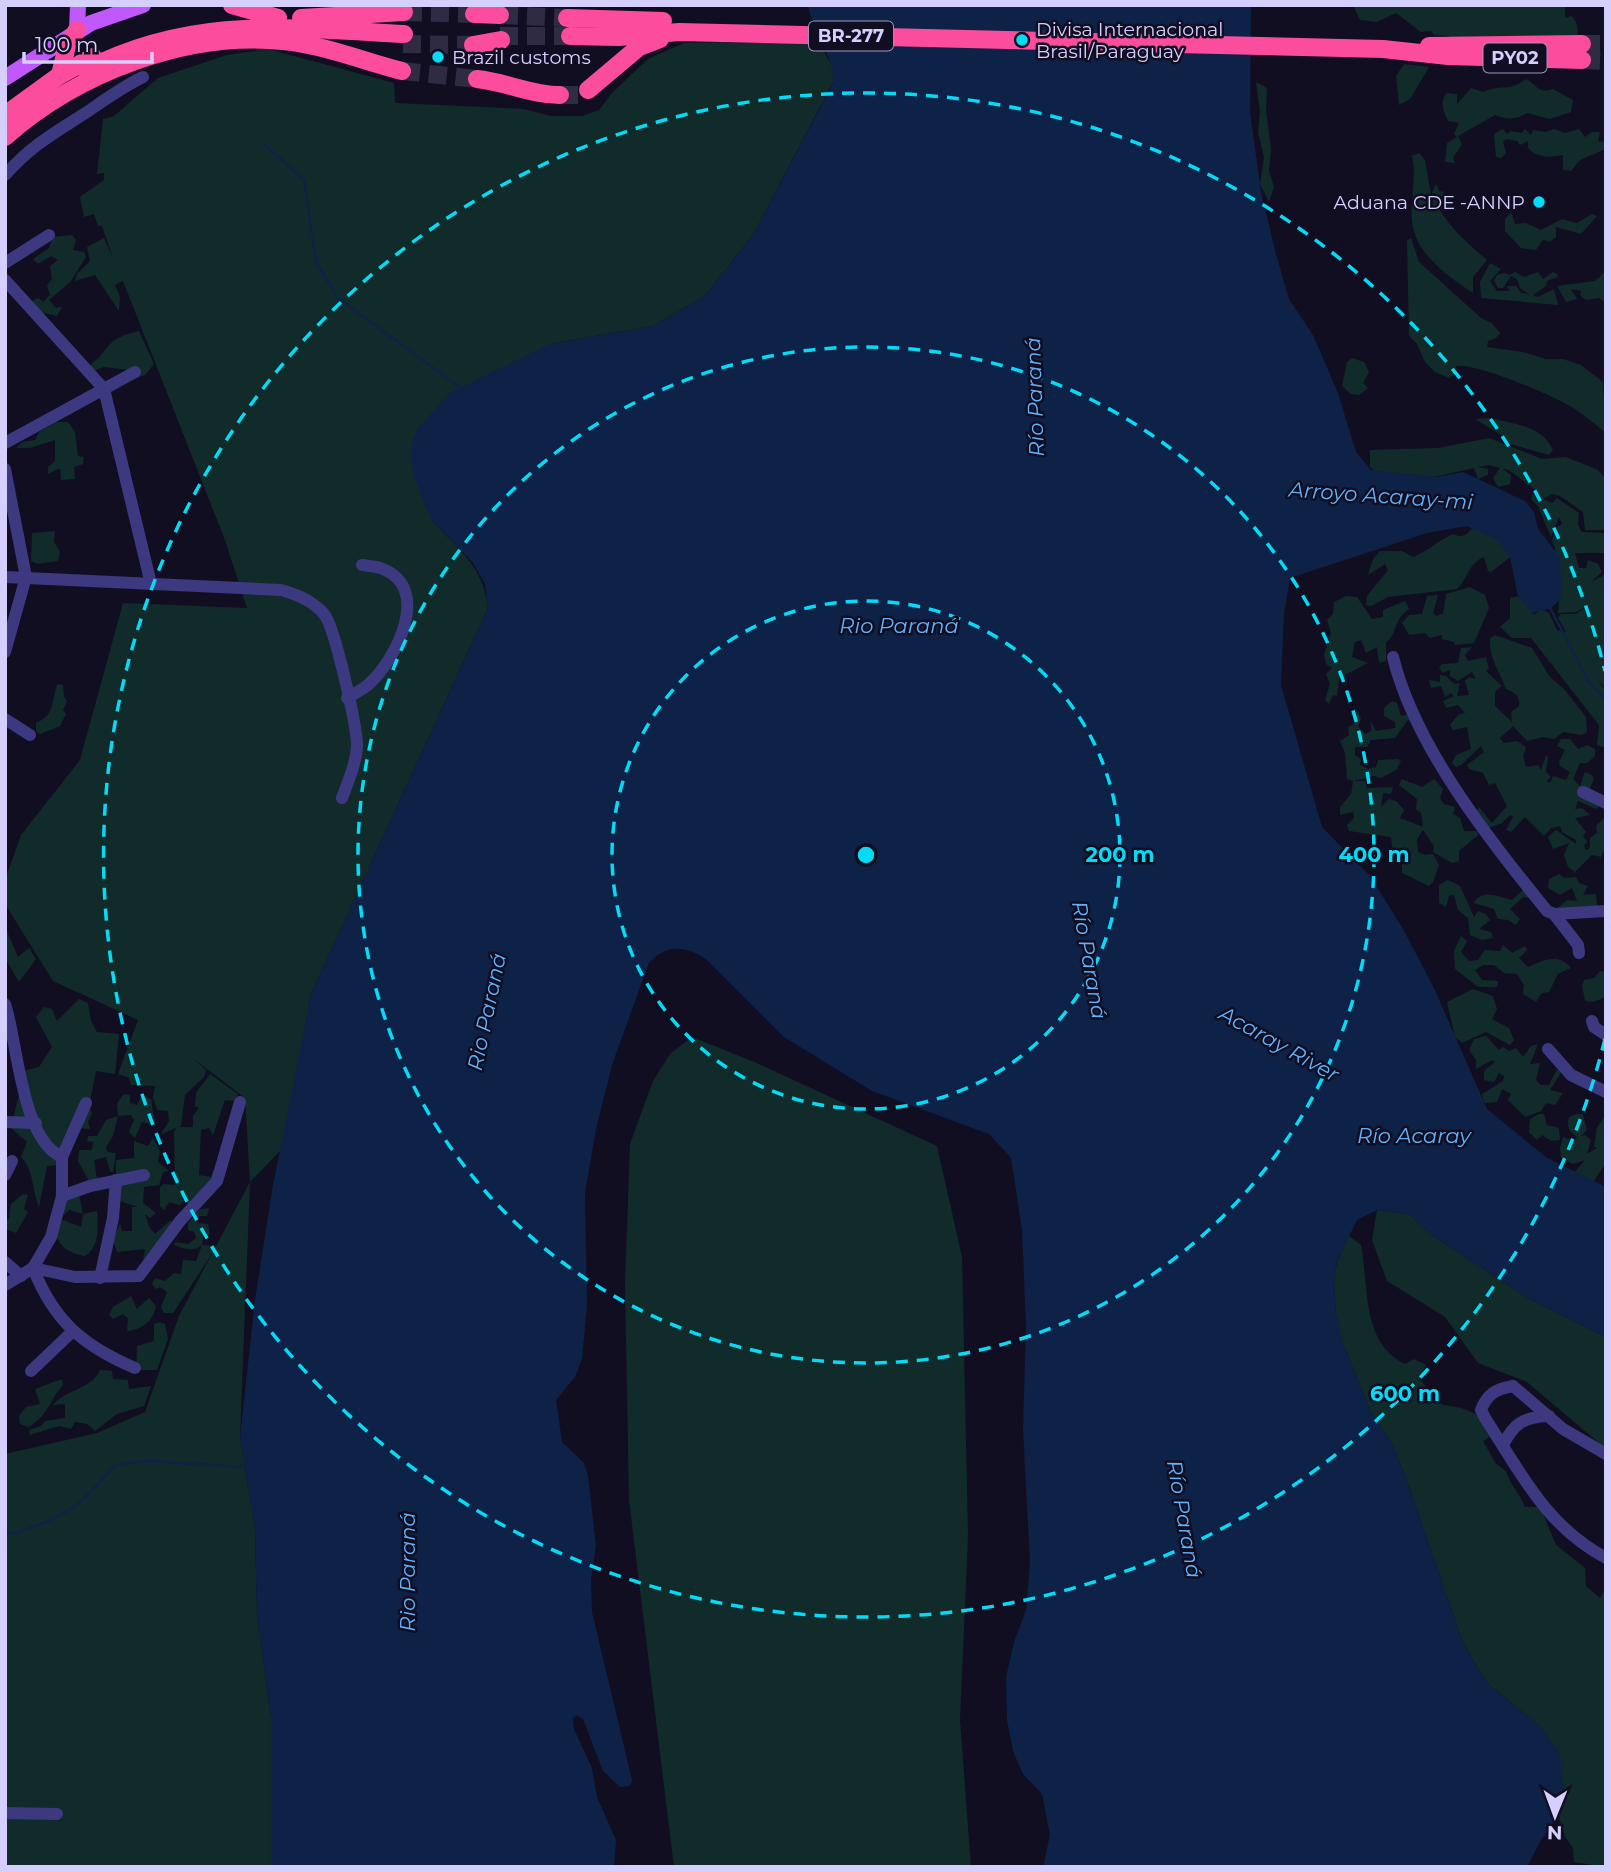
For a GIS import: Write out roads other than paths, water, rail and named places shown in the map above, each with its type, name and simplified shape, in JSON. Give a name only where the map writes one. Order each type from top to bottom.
[{"type":"highway","points":[[232,5],[280,22]]},
{"type":"highway","points":[[335,16],[358,5]]},
{"type":"highway","points":[[647,5],[679,32]]},
{"type":"highway","points":[[5,125],[44,95],[89,68],[149,44],[222,29],[335,16],[401,12],[386,20],[375,38],[379,64]]},
{"type":"highway","points":[[474,14],[500,15]]},
{"type":"highway","points":[[567,18],[663,21]]},
{"type":"highway","points":[[5,115],[60,75],[108,51],[165,32],[235,20],[280,22],[375,38],[403,39]]},
{"type":"highway","points":[[60,75],[67,46],[84,27]]},
{"type":"highway","points":[[588,90],[639,47],[679,32]]},
{"type":"highway","name":"BR-277","points":[[570,36],[619,37],[679,32],[1022,40]]},
{"type":"highway","points":[[474,40],[501,38]]},
{"type":"highway","points":[[5,137],[34,113],[95,77],[157,55],[208,44],[253,40],[313,45],[402,71]]},
{"type":"highway","name":"PY02","points":[[1022,40],[1383,50],[1582,52]]},
{"type":"highway","points":[[477,79],[509,84],[546,95],[560,95]]},
{"type":"main road","points":[[78,5],[84,27]]},
{"type":"main road","points":[[84,27],[92,5]]},
{"type":"main road","points":[[5,78],[84,27],[143,5]]},
{"type":"street","points":[[5,175],[48,134],[85,113],[115,90],[143,78]]},
{"type":"street","points":[[5,263],[49,235]]},
{"type":"street","points":[[5,280],[104,389],[151,584]]},
{"type":"street","points":[[5,443],[135,372]]},
{"type":"street","points":[[5,469],[26,577],[5,652]]},
{"type":"street","points":[[347,698],[369,684],[388,661],[402,634],[408,603],[404,589],[395,578],[383,569],[362,565]]},
{"type":"street","points":[[5,577],[225,586],[296,594],[324,614],[334,636],[357,745],[342,799]]},
{"type":"street","points":[[1393,657],[1414,719],[1427,742],[1503,857],[1547,911],[1554,914],[1606,911]]},
{"type":"street","points":[[5,719],[30,735]]},
{"type":"street","points":[[1583,792],[1606,803]]},
{"type":"street","points":[[1554,914],[1578,944],[1579,953]]},
{"type":"street","points":[[5,1004],[14,1035],[11,1066],[49,1151],[62,1157]]},
{"type":"street","points":[[1592,1021],[1594,1027],[1606,1035]]},
{"type":"street","points":[[1548,1049],[1571,1075],[1606,1091]]},
{"type":"street","points":[[33,1268],[100,1278],[139,1276],[180,1221],[206,1195],[223,1166],[240,1102]]},
{"type":"street","points":[[5,1285],[33,1268],[51,1237],[62,1196],[62,1157],[86,1103]]},
{"type":"street","points":[[5,1122],[36,1123]]},
{"type":"street","points":[[5,1175],[12,1161]]},
{"type":"street","points":[[62,1196],[116,1180],[144,1175]]},
{"type":"street","points":[[100,1278],[112,1228],[116,1180]]},
{"type":"street","points":[[5,1262],[21,1276]]},
{"type":"street","points":[[33,1268],[45,1299],[73,1331],[91,1346],[135,1368]]},
{"type":"street","points":[[31,1371],[73,1331]]},
{"type":"street","points":[[1606,1454],[1563,1429],[1513,1386],[1500,1388],[1486,1397],[1481,1410],[1539,1501],[1567,1534],[1606,1558]]},
{"type":"street","points":[[1503,1445],[1518,1422],[1531,1417],[1549,1416]]},
{"type":"street","points":[[5,1813],[57,1815]]},
{"type":"water","name":"Rio Paraná","points":[[808,5],[1251,5],[1250,112],[1261,192],[1289,299],[1313,335],[1338,393],[1356,452],[1371,470],[1437,477],[1463,472],[1525,501],[1534,512],[1538,529],[1560,557],[1562,598],[1550,609],[1532,613],[1518,596],[1510,557],[1497,540],[1467,526],[1427,533],[1290,578],[1284,614],[1281,685],[1322,827],[1370,876],[1403,929],[1434,988],[1487,1109],[1547,1158],[1606,1187],[1606,1337],[1528,1298],[1432,1235],[1409,1214],[1377,1210],[1357,1220],[1337,1261],[1334,1279],[1336,1314],[1344,1346],[1370,1410],[1390,1440],[1403,1470],[1463,1643],[1487,1683],[1540,1726],[1560,1754],[1564,1793],[1559,1817],[1541,1840],[1527,1867],[1043,1867],[1050,1835],[1042,1794],[1023,1774],[1013,1751],[1007,1720],[1006,1677],[1014,1642],[1026,1610],[1030,1563],[1023,1429],[1026,1325],[1022,1230],[1011,1158],[989,1134],[872,1091],[784,1037],[707,960],[692,952],[677,949],[663,952],[649,963],[613,1062],[596,1129],[585,1193],[587,1305],[582,1359],[575,1377],[556,1400],[562,1442],[584,1463],[588,1476],[596,1546],[591,1579],[592,1612],[632,1780],[630,1786],[620,1787],[603,1771],[583,1719],[576,1715],[573,1719],[574,1729],[592,1768],[597,1797],[616,1840],[614,1867],[271,1867],[271,1718],[257,1615],[255,1530],[240,1437],[255,1300],[273,1185],[311,994],[488,608],[485,584],[473,563],[432,520],[412,469],[412,442],[419,427],[450,393],[550,344],[653,326],[705,296],[754,233],[833,83],[831,64]]},
{"type":"waterway","points":[[264,144],[304,180],[316,262],[338,298],[462,389]]},
{"type":"waterway","name":"Arroyo Acaray-mi","points":[[1550,608],[1589,682],[1606,700]]},
{"type":"waterway","points":[[5,1533],[12,1534],[59,1516],[91,1492],[115,1465],[147,1461],[245,1467]]},
{"type":"tunnel","points":[[404,12],[474,14]]},
{"type":"tunnel","points":[[500,15],[567,18]]},
{"type":"tunnel","points":[[500,36],[570,36]]},
{"type":"tunnel","points":[[403,44],[473,45]]},
{"type":"tunnel","points":[[1582,44],[1606,44]]},
{"type":"tunnel","points":[[1582,60],[1606,61]]},
{"type":"tunnel","points":[[402,71],[477,79]]},
{"type":"tunnel","points":[[560,95],[581,95],[588,90]]},
{"type":"place","name":"Divisa Internacional Brasil/Paraguay","points":[[1022,40]]},
{"type":"place","name":"Brazil customs","points":[[438,57]]},
{"type":"place","name":"Aduana CDE -ANNP","points":[[1539,202]]},
{"type":"water label","name":"Río Paraná","points":[[1035,397]]},
{"type":"water label","name":"Río Paraná","points":[[1089,960]]},
{"type":"water label","name":"Acaray River","points":[[1279,1044]]},
{"type":"water label","name":"Río Acaray","points":[[1414,1136]]},
{"type":"water label","name":"Río Paraná","points":[[1184,1519]]}]
